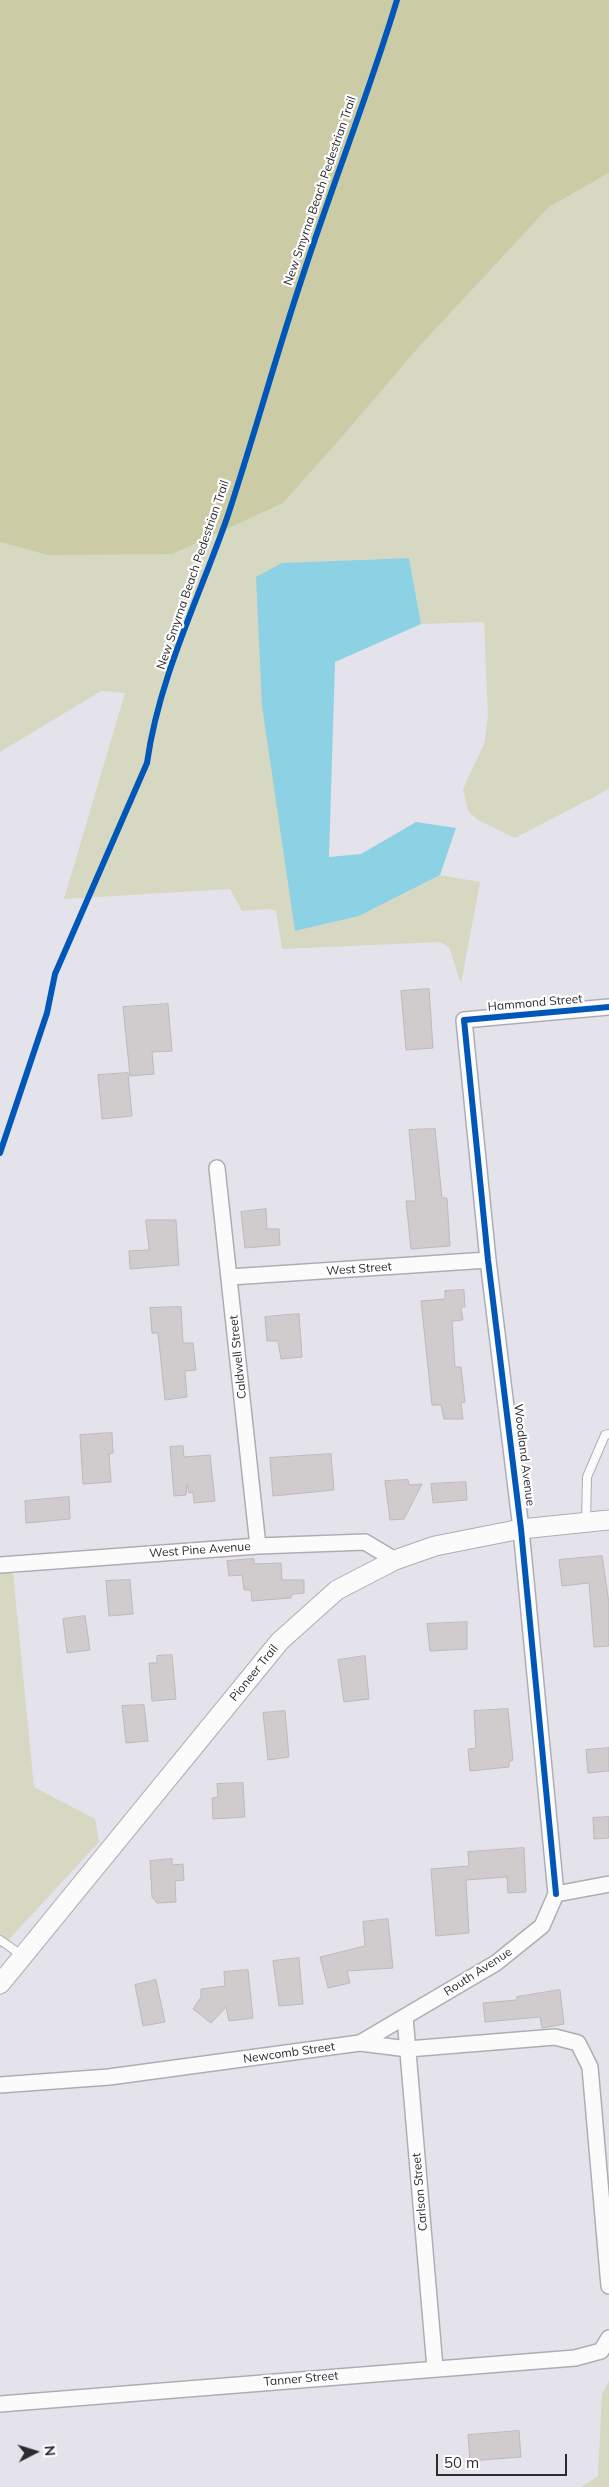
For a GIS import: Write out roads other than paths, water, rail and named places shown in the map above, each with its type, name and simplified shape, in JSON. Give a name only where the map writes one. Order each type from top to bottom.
[{"type":"street","name":"Hammond Street","points":[[464,1020],[609,1007]]},
{"type":"street","name":"Woodland Avenue","points":[[464,1020],[488,1260],[522,1529],[556,1894]]},
{"type":"street","name":"Caldwell Street","points":[[217,1168],[258,1546]]},
{"type":"street","name":"West Street","points":[[230,1277],[488,1260]]},
{"type":"street","name":"Pioneer Trail","points":[[0,1984],[280,1641],[337,1590],[395,1560],[435,1546],[522,1529],[609,1520]]},
{"type":"street","name":"West Pine Avenue","points":[[0,1564],[258,1546],[365,1542],[395,1560]]},
{"type":"street","points":[[556,1894],[609,1884]]},
{"type":"street","name":"Routh Avenue","points":[[360,2043],[496,1963],[542,1926],[556,1894]]},
{"type":"street","name":"Carlson Street","points":[[405,2017],[435,2368]]},
{"type":"street","name":"Newcomb Street","points":[[0,2085],[109,2077],[360,2043],[408,2048],[555,2037],[578,2043],[590,2067],[609,2286]]},
{"type":"street","name":"Tanner Street","points":[[0,2404],[575,2358],[605,2344]]},
{"type":"lane","points":[[586,1522],[587,1477],[605,1435],[609,1434]]},
{"type":"lane","points":[[0,1940],[23,1956]]},
{"type":"water","points":[[409,558],[421,624],[335,662],[329,857],[361,854],[416,822],[456,828],[440,875],[359,916],[295,931],[262,706],[256,577],[282,563]]}]
